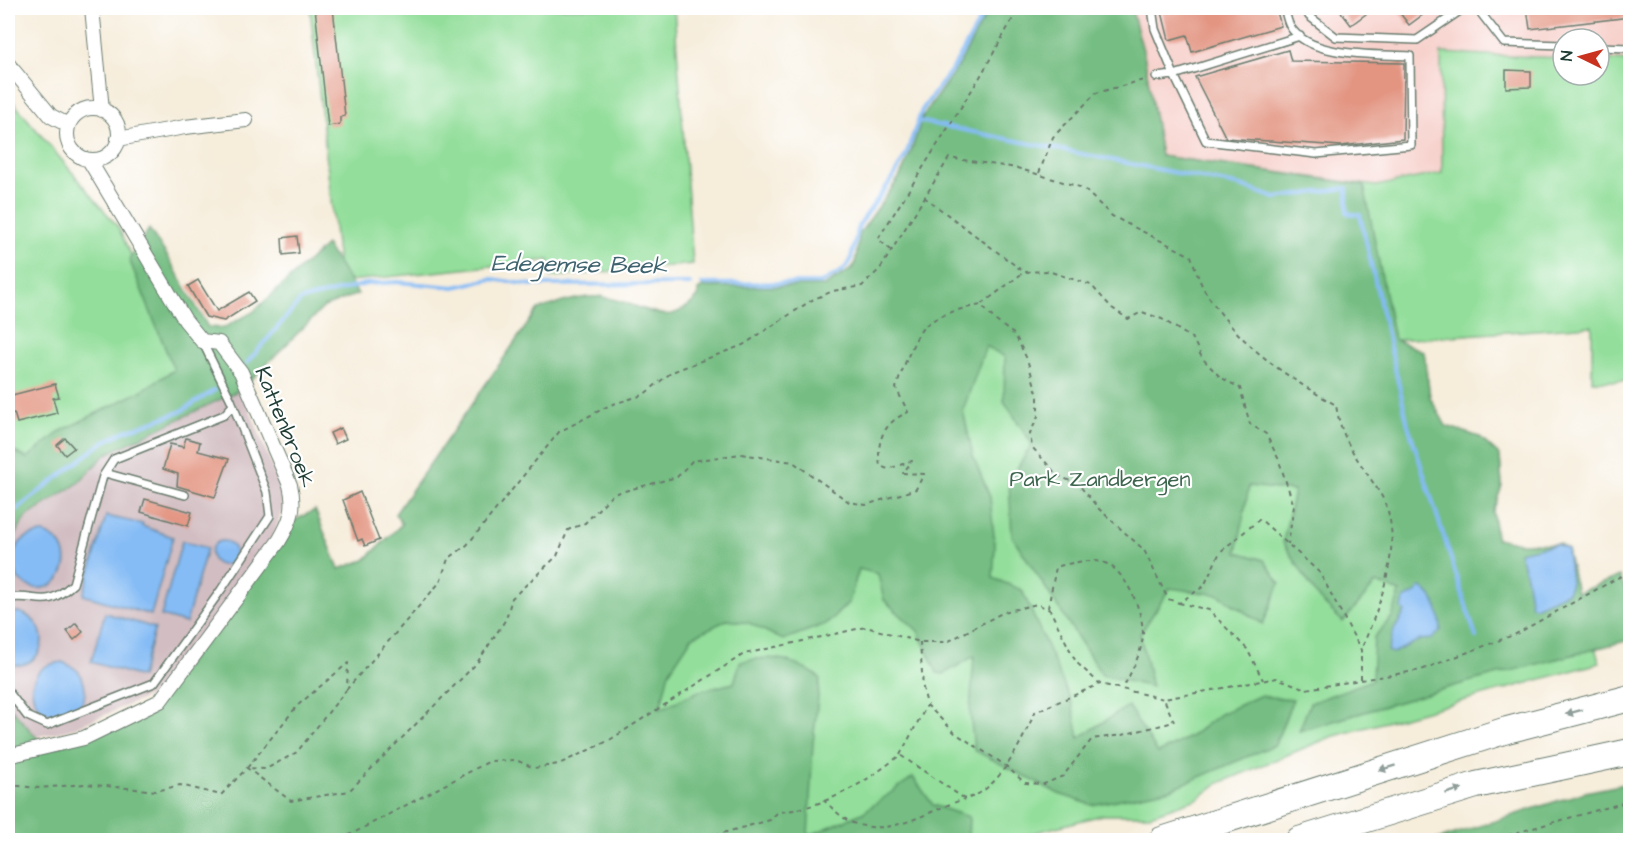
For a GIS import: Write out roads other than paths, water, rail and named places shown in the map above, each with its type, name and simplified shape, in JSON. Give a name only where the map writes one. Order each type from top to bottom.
[{"type":"highway","points":[[1162,840],[1507,730],[1630,698]]},
{"type":"highway","points":[[1299,840],[1476,785],[1630,752]]},
{"type":"street","points":[[92,8],[102,110]]},
{"type":"street","points":[[8,64],[51,116],[68,125],[78,112],[86,109],[102,110],[116,122],[118,139],[110,154],[103,159],[89,160]]},
{"type":"street","points":[[118,139],[185,127],[246,120]]},
{"type":"street","name":"Kattenbroek","points":[[8,756],[84,738],[160,701],[291,522],[294,501],[290,485],[241,372],[219,343],[202,341],[185,320],[89,160],[72,150],[68,142],[68,125]]},
{"type":"lane","points":[[1152,8],[1155,29],[1206,141],[1316,154],[1412,145],[1410,56],[1333,50],[1309,44],[1290,27],[1284,8]]},
{"type":"lane","points":[[1306,8],[1309,16],[1336,37],[1417,40],[1464,8]]},
{"type":"lane","points":[[1477,8],[1504,44],[1551,45]]},
{"type":"lane","points":[[1156,77],[1174,75],[1300,36]]},
{"type":"lane","points":[[1611,47],[1630,48]]},
{"type":"lane","points":[[8,691],[27,716],[47,725],[154,683],[270,516],[267,492],[233,405],[202,341]]},
{"type":"lane","points":[[8,598],[45,601],[61,594],[73,584],[105,473],[114,459],[225,415],[233,405]]},
{"type":"lane","points":[[105,473],[185,495]]},
{"type":"water","points":[[106,516],[143,524],[142,526],[173,537],[151,615],[83,595]]},
{"type":"water","points":[[43,533],[57,541],[64,551],[66,563],[55,583],[44,588],[32,587],[18,579],[12,559],[16,548],[23,540]]},
{"type":"water","points":[[182,541],[207,548],[186,623],[161,616]]},
{"type":"water","points":[[223,541],[228,542],[234,548],[234,558],[228,564],[223,565],[218,564],[212,558],[211,553],[212,548],[218,542]]},
{"type":"water","points":[[1556,544],[1567,549],[1571,582],[1568,592],[1535,607],[1531,606],[1519,552]]},
{"type":"water","points":[[1420,587],[1430,595],[1436,606],[1441,630],[1432,639],[1420,640],[1393,653],[1388,651],[1394,630],[1405,612],[1402,609],[1404,599],[1417,592]]},
{"type":"water","points":[[19,612],[31,618],[38,626],[42,636],[41,646],[31,661],[21,665],[8,664],[8,613]]},
{"type":"water","points":[[105,613],[155,628],[141,677],[91,662]]},
{"type":"water","points":[[62,662],[78,671],[83,680],[85,693],[81,704],[73,711],[63,715],[52,715],[42,710],[35,701],[32,686],[36,675],[42,668]]},
{"type":"waterway","name":"Edegemse Beek","points":[[702,284],[821,283],[842,271],[850,262],[859,225],[906,155],[922,110],[955,65],[987,8]]},
{"type":"waterway","points":[[918,121],[1241,186],[1275,198],[1347,188],[1347,213],[1360,215],[1408,425],[1476,637]]},
{"type":"waterway","name":"Edegemse Beek","points":[[247,363],[301,300],[366,284],[397,282],[454,287],[491,279],[532,285],[690,284]]},
{"type":"waterway","name":"Edegemse Beek","points":[[8,516],[102,443],[123,432],[180,412],[215,390]]},
{"type":"park label","name":"Park Zandbergen","points":[[1100,479]]}]
